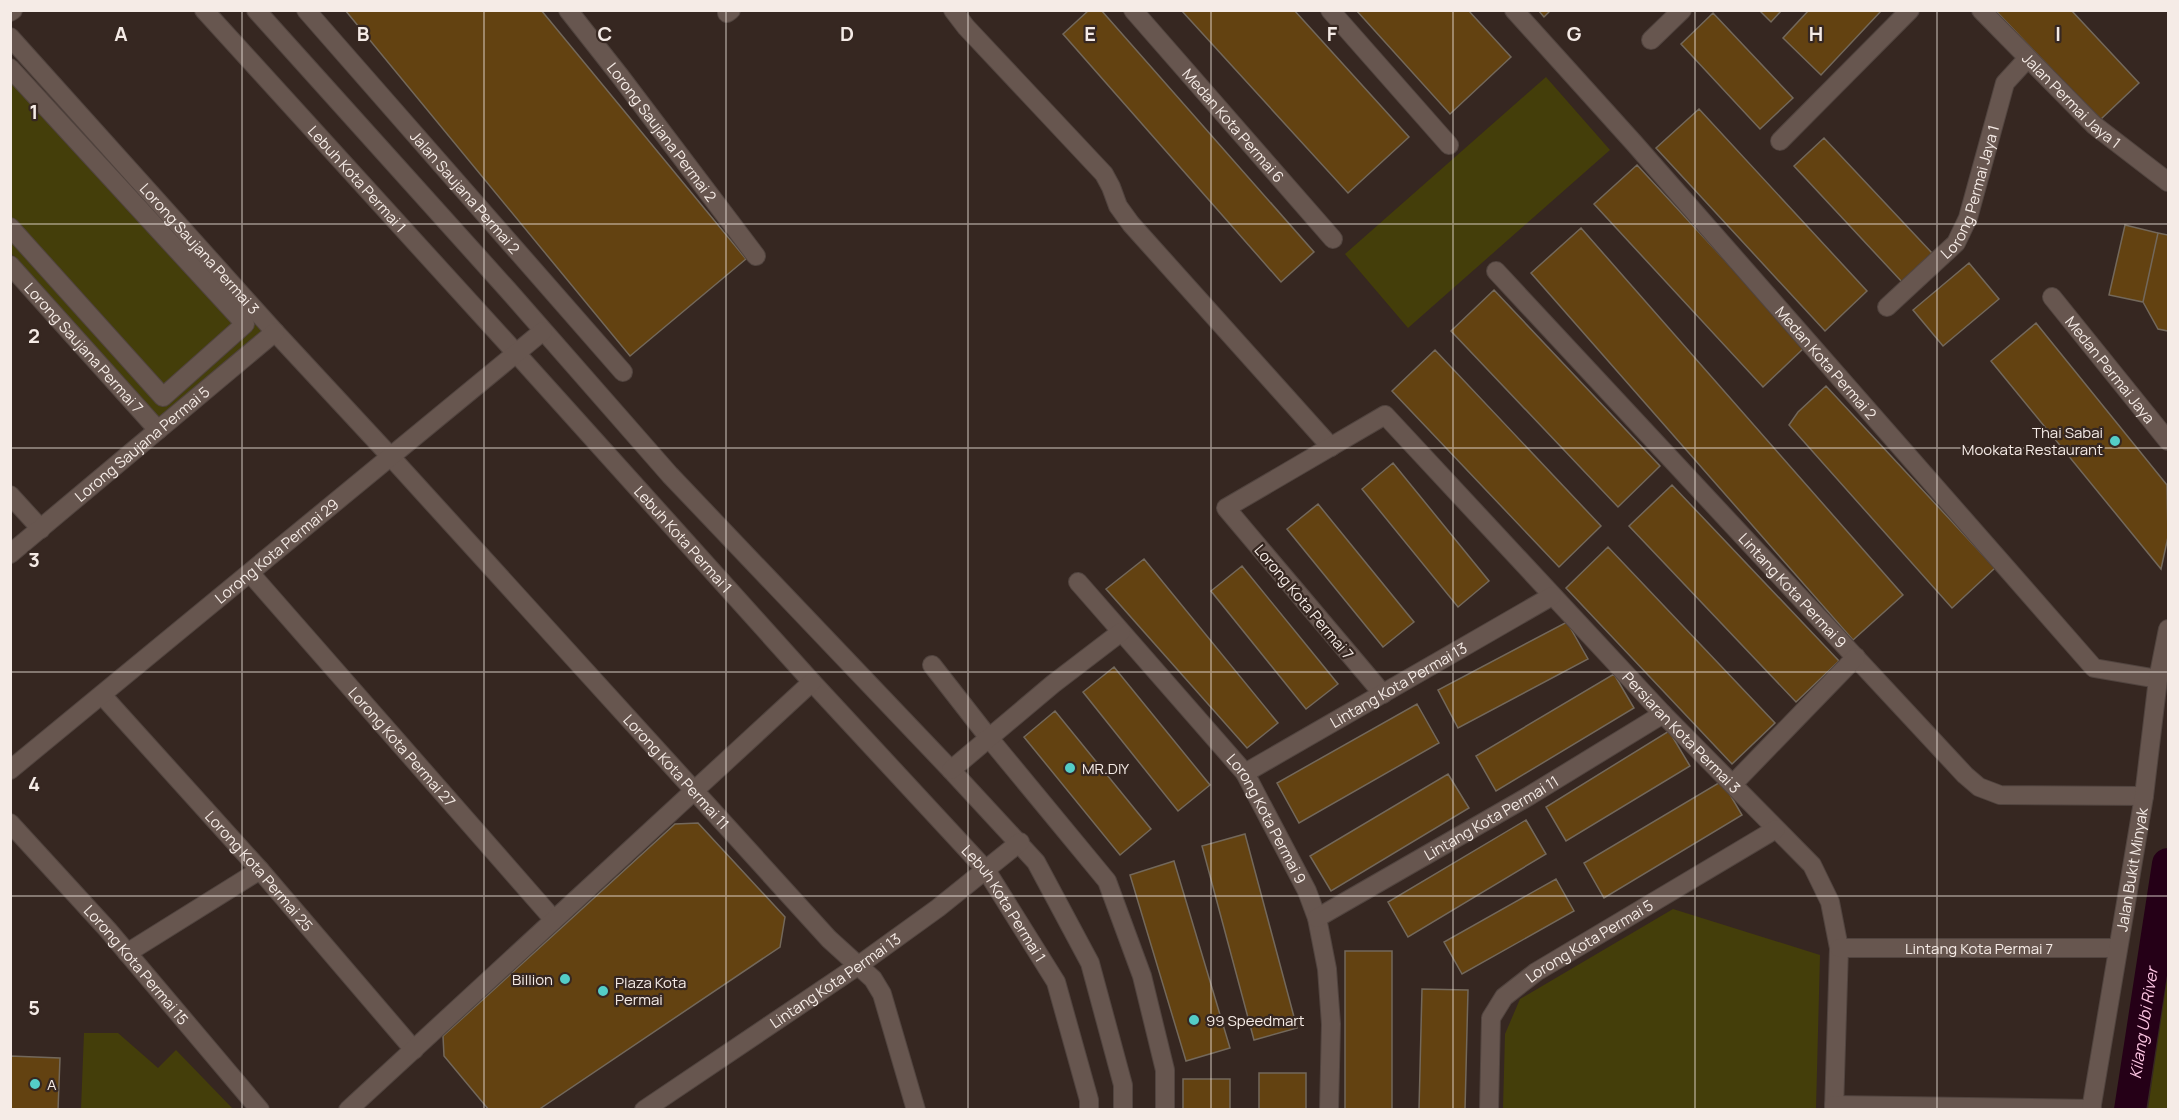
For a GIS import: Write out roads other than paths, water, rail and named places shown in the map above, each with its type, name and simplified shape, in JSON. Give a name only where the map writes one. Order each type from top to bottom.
[{"type":"street","name":"Lebuh Kota Permai 1","points":[[204,10],[812,682],[986,870],[1056,982],[1089,1100],[1089,1110]]},
{"type":"street","points":[[256,10],[670,475],[1020,842],[1036,862],[1090,963],[1123,1085],[1123,1110]]},
{"type":"street","name":"Jalan Saujana Permai 2","points":[[306,10],[623,372]]},
{"type":"street","name":"Lorong Saujana Permai 2","points":[[568,10],[756,256]]},
{"type":"street","points":[[953,10],[966,27],[1104,174],[1118,206],[1131,224],[1331,447]]},
{"type":"street","name":"Medan Kota Permai 6","points":[[1133,10],[1333,239]]},
{"type":"street","points":[[1330,10],[1449,145]]},
{"type":"street","name":"Medan Kota Permai 2","points":[[1514,10],[2094,668],[2158,679]]},
{"type":"street","points":[[1651,40],[1682,10]]},
{"type":"street","points":[[1780,141],[1910,10]]},
{"type":"street","name":"Jalan Permai Jaya 1","points":[[1981,10],[2094,125],[2169,182]]},
{"type":"street","name":"Lorong Saujana Permai 3","points":[[10,37],[275,332],[391,457]]},
{"type":"street","name":"Lorong Permai Jaya 1","points":[[1887,307],[1956,243],[1968,218],[2005,83],[2028,59]]},
{"type":"street","points":[[10,68],[244,324],[163,397],[10,227]]},
{"type":"street","name":"Lorong Saujana Permai 7","points":[[10,265],[158,430]]},
{"type":"street","name":"Lintang Kota Permai 9","points":[[1496,271],[1965,775],[1979,787],[2000,795],[2144,796]]},
{"type":"street","name":"Medan Permai Jaya","points":[[2052,297],[2169,441]]},
{"type":"street","name":"Lorong Kota Permai 29","points":[[10,770],[543,331]]},
{"type":"street","name":"Lorong Saujana Permai 5","points":[[10,554],[275,332]]},
{"type":"street","name":"Persiaran Kota Permai 3","points":[[1331,447],[1385,416],[1663,714],[1812,865],[1830,902],[1839,948],[1834,1107]]},
{"type":"street","name":"Lorong Kota Permai 7","points":[[1331,447],[1226,508],[1383,694]]},
{"type":"street","name":"Lorong Kota Permai 11","points":[[391,457],[829,939],[873,980],[882,994],[916,1110]]},
{"type":"street","points":[[10,495],[41,529]]},
{"type":"street","name":"Lorong Kota Permai 27","points":[[250,573],[554,920]]},
{"type":"street","name":"Lorong Kota Permai 9","points":[[1078,582],[1245,773],[1307,891],[1317,918],[1327,969],[1331,1024],[1329,1110]]},
{"type":"street","name":"Lintang Kota Permai 13","points":[[1245,773],[1552,596]]},
{"type":"street","name":"Jalan Bukit Minyak","points":[[2091,1109],[2144,796],[2158,679],[2169,629]]},
{"type":"street","points":[[951,770],[1053,684],[1121,633]]},
{"type":"street","points":[[1732,784],[1856,657]]},
{"type":"street","points":[[932,665],[1107,881],[1142,976],[1165,1070],[1165,1110]]},
{"type":"street","points":[[348,1110],[812,682]]},
{"type":"street","name":"Lorong Kota Permai 25","points":[[102,695],[260,870],[414,1050]]},
{"type":"street","name":"Lintang Kota Permai 11","points":[[1317,918],[1529,796],[1663,714]]},
{"type":"street","name":"Lorong Kota Permai 15","points":[[10,822],[127,953],[260,1110]]},
{"type":"street","name":"Lorong Kota Permai 5","points":[[1489,1110],[1491,1018],[1504,996],[1536,972],[1776,830]]},
{"type":"street","name":"Lintang Kota Permai 13","points":[[644,1110],[859,965],[938,908],[1020,842]]},
{"type":"street","points":[[127,953],[260,870]]},
{"type":"street","name":"Lintang Kota Permai 7","points":[[1839,948],[2118,948]]},
{"type":"street","points":[[1834,1107],[2091,1109]]},
{"type":"waterway","name":"Kilang Ubi River","points":[[2130,1110],[2168,864]]},
{"type":"place","name":"Thai Sabai Mookata Restaurant","points":[[2115,441]]},
{"type":"place","name":"MR.DIY","points":[[1070,768]]},
{"type":"place","name":"Billion","points":[[565,979]]},
{"type":"place","name":"Plaza Kota Permai","points":[[603,991]]},
{"type":"place","name":"99 Speedmart","points":[[1194,1020]]},
{"type":"place","name":"A","points":[[35,1084]]}]
